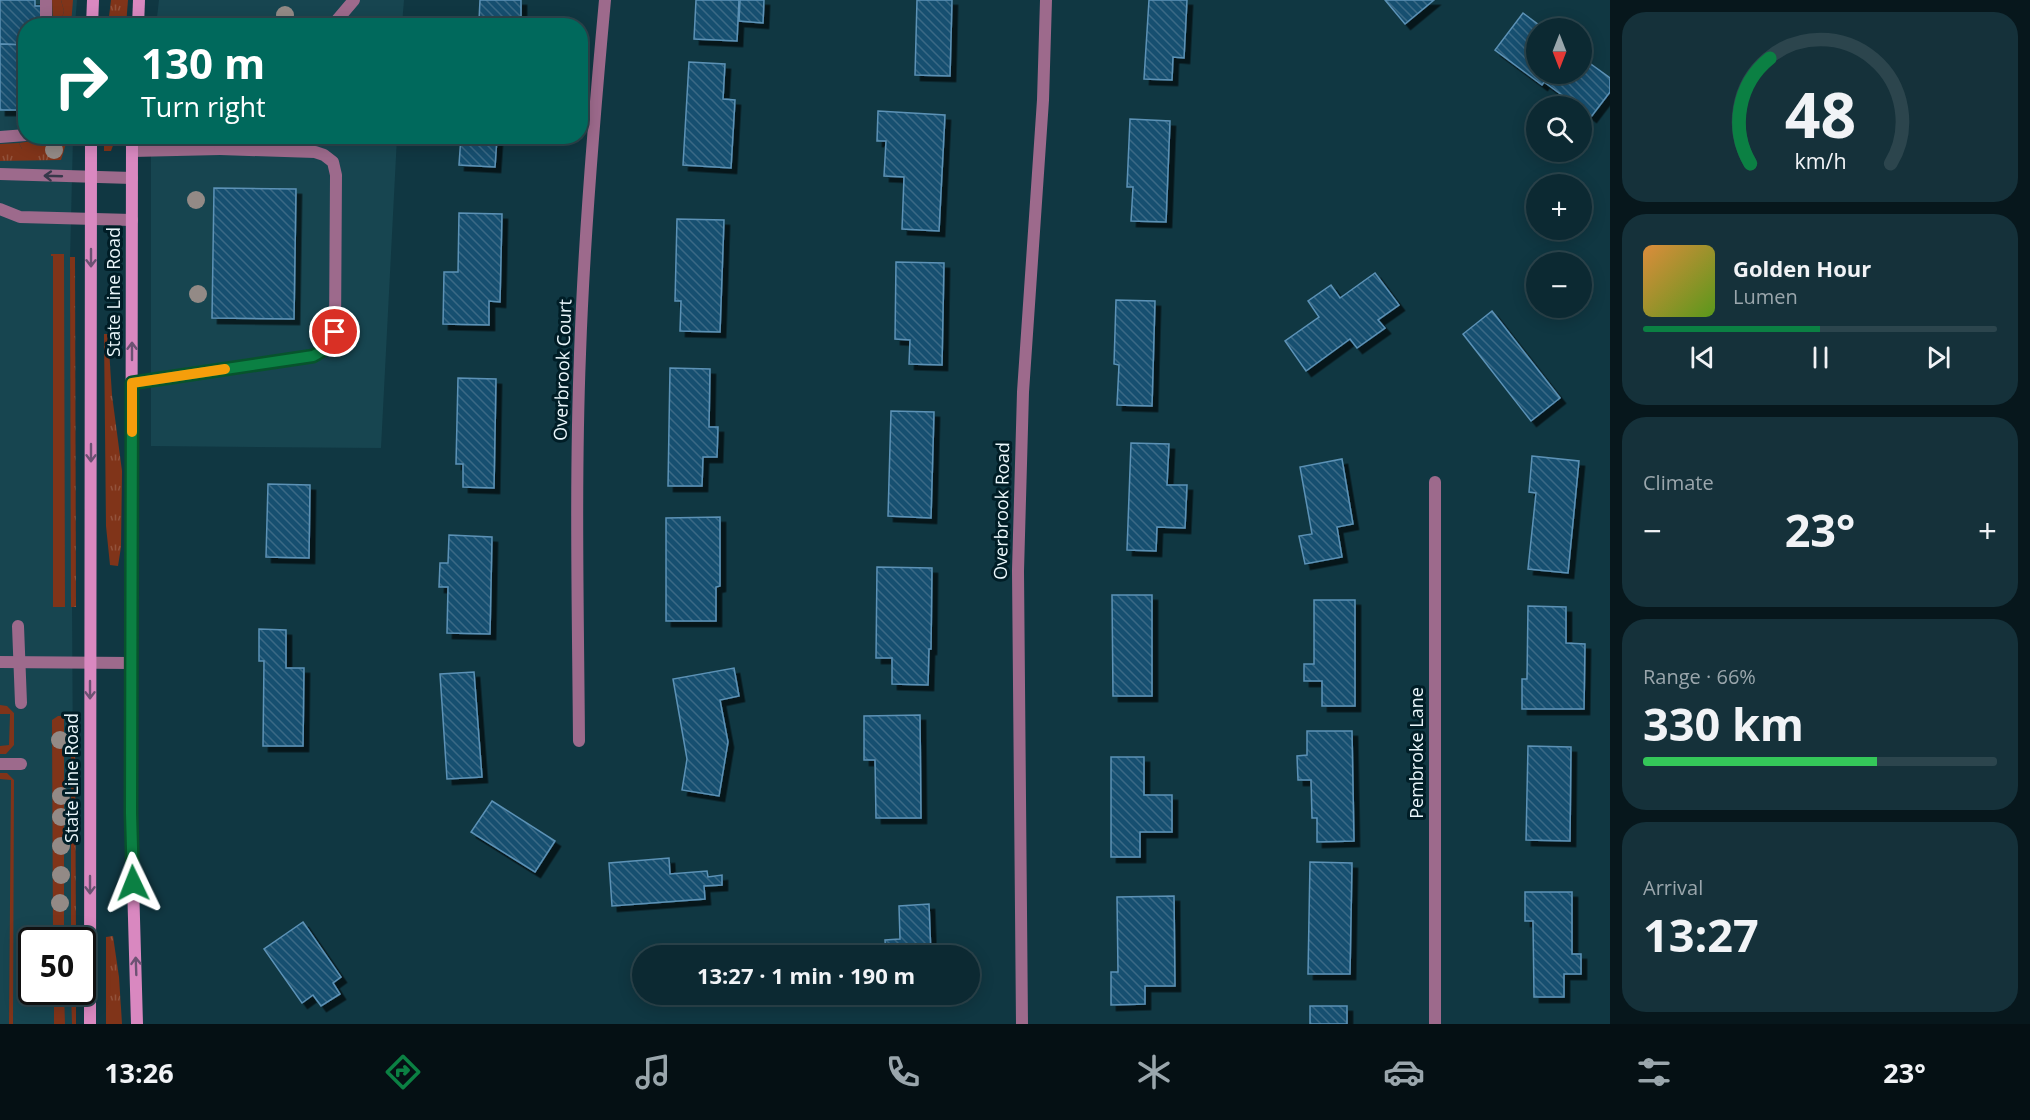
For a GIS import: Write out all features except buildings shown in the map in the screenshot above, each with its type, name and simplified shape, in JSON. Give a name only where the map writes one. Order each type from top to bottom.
[{"type":"main road","points":[[92,18],[93,0]]},
{"type":"main road","points":[[138,18],[139,0]]},
{"type":"main road","name":"State Line Road","points":[[90,1024],[91,144]]},
{"type":"main road","name":"State Line Road","points":[[132,144],[131,813],[137,1024]]},
{"type":"street","points":[[46,0],[46,18]]},
{"type":"street","points":[[339,18],[354,0]]},
{"type":"street","name":"Overbrook Court","points":[[579,741],[577,463],[580,353],[595,113],[605,0]]},
{"type":"street","name":"Overbrook Road","points":[[1022,1024],[1018,571],[1023,392],[1043,100],[1046,0]]},
{"type":"street","points":[[0,136],[18,135]]},
{"type":"street","points":[[132,150],[207,144]]},
{"type":"street","points":[[132,383],[304,358],[326,349],[332,342],[335,332],[336,175],[333,162],[315,152],[231,144]]},
{"type":"street","points":[[0,174],[132,178]]},
{"type":"street","points":[[0,209],[20,217],[132,220]]},
{"type":"street","name":"Pembroke Lane","points":[[1435,482],[1435,1024]]},
{"type":"street","points":[[18,626],[21,703]]},
{"type":"street","points":[[0,662],[131,663]]},
{"type":"street","points":[[0,764],[21,764]]},
{"type":"shaded area","points":[[0,0],[77,0],[76,18],[18,18],[18,144],[73,144],[70,261],[74,927],[18,927],[18,1005],[74,1005],[74,1024],[0,1024]]},
{"type":"shaded area","points":[[159,0],[404,0],[403,18],[157,18]]},
{"type":"shaded area","points":[[151,144],[397,144],[381,448],[151,446]]},
{"type":"green space","points":[[52,0],[61,0],[64,11],[62,18],[53,18]]},
{"type":"green space","points":[[61,0],[73,0],[72,18],[62,18],[64,11]]},
{"type":"green space","points":[[111,0],[128,0],[127,18],[109,18]]},
{"type":"green space","points":[[18,143],[22,149],[43,144],[66,144],[61,160],[0,161],[0,144]]},
{"type":"green space","points":[[20,144],[45,144],[32,149],[22,149]]},
{"type":"green space","points":[[104,144],[114,144],[111,151],[104,151]]},
{"type":"green space","points":[[51,254],[64,254],[65,607],[53,607],[53,256]]},
{"type":"green space","points":[[70,257],[75,257],[76,607],[71,607]]},
{"type":"green space","points":[[104,334],[108,334],[112,395],[122,471],[121,547],[118,566],[110,565],[106,526]]},
{"type":"green space","points":[[0,705],[7,706],[14,713],[14,745],[6,754],[0,754],[0,746],[9,745],[10,714],[0,714]]},
{"type":"green space","points":[[58,716],[64,716],[64,927],[53,927],[52,720]]},
{"type":"green space","points":[[71,724],[75,726],[76,927],[71,927]]},
{"type":"green space","points":[[0,773],[7,773],[14,780],[13,1024],[9,1024],[11,780],[0,779]]},
{"type":"green space","points":[[113,936],[122,1024],[106,1024],[106,937]]},
{"type":"green space","points":[[54,1005],[64,1005],[65,1024],[54,1024]]},
{"type":"green space","points":[[71,1005],[76,1005],[76,1024],[72,1024]]},
{"type":"slow traffic","points":[[132,432],[132,383],[225,369]]},
{"type":"route","points":[[133,883],[131,813],[132,383],[313,356],[326,349],[332,342],[335,332]]}]
